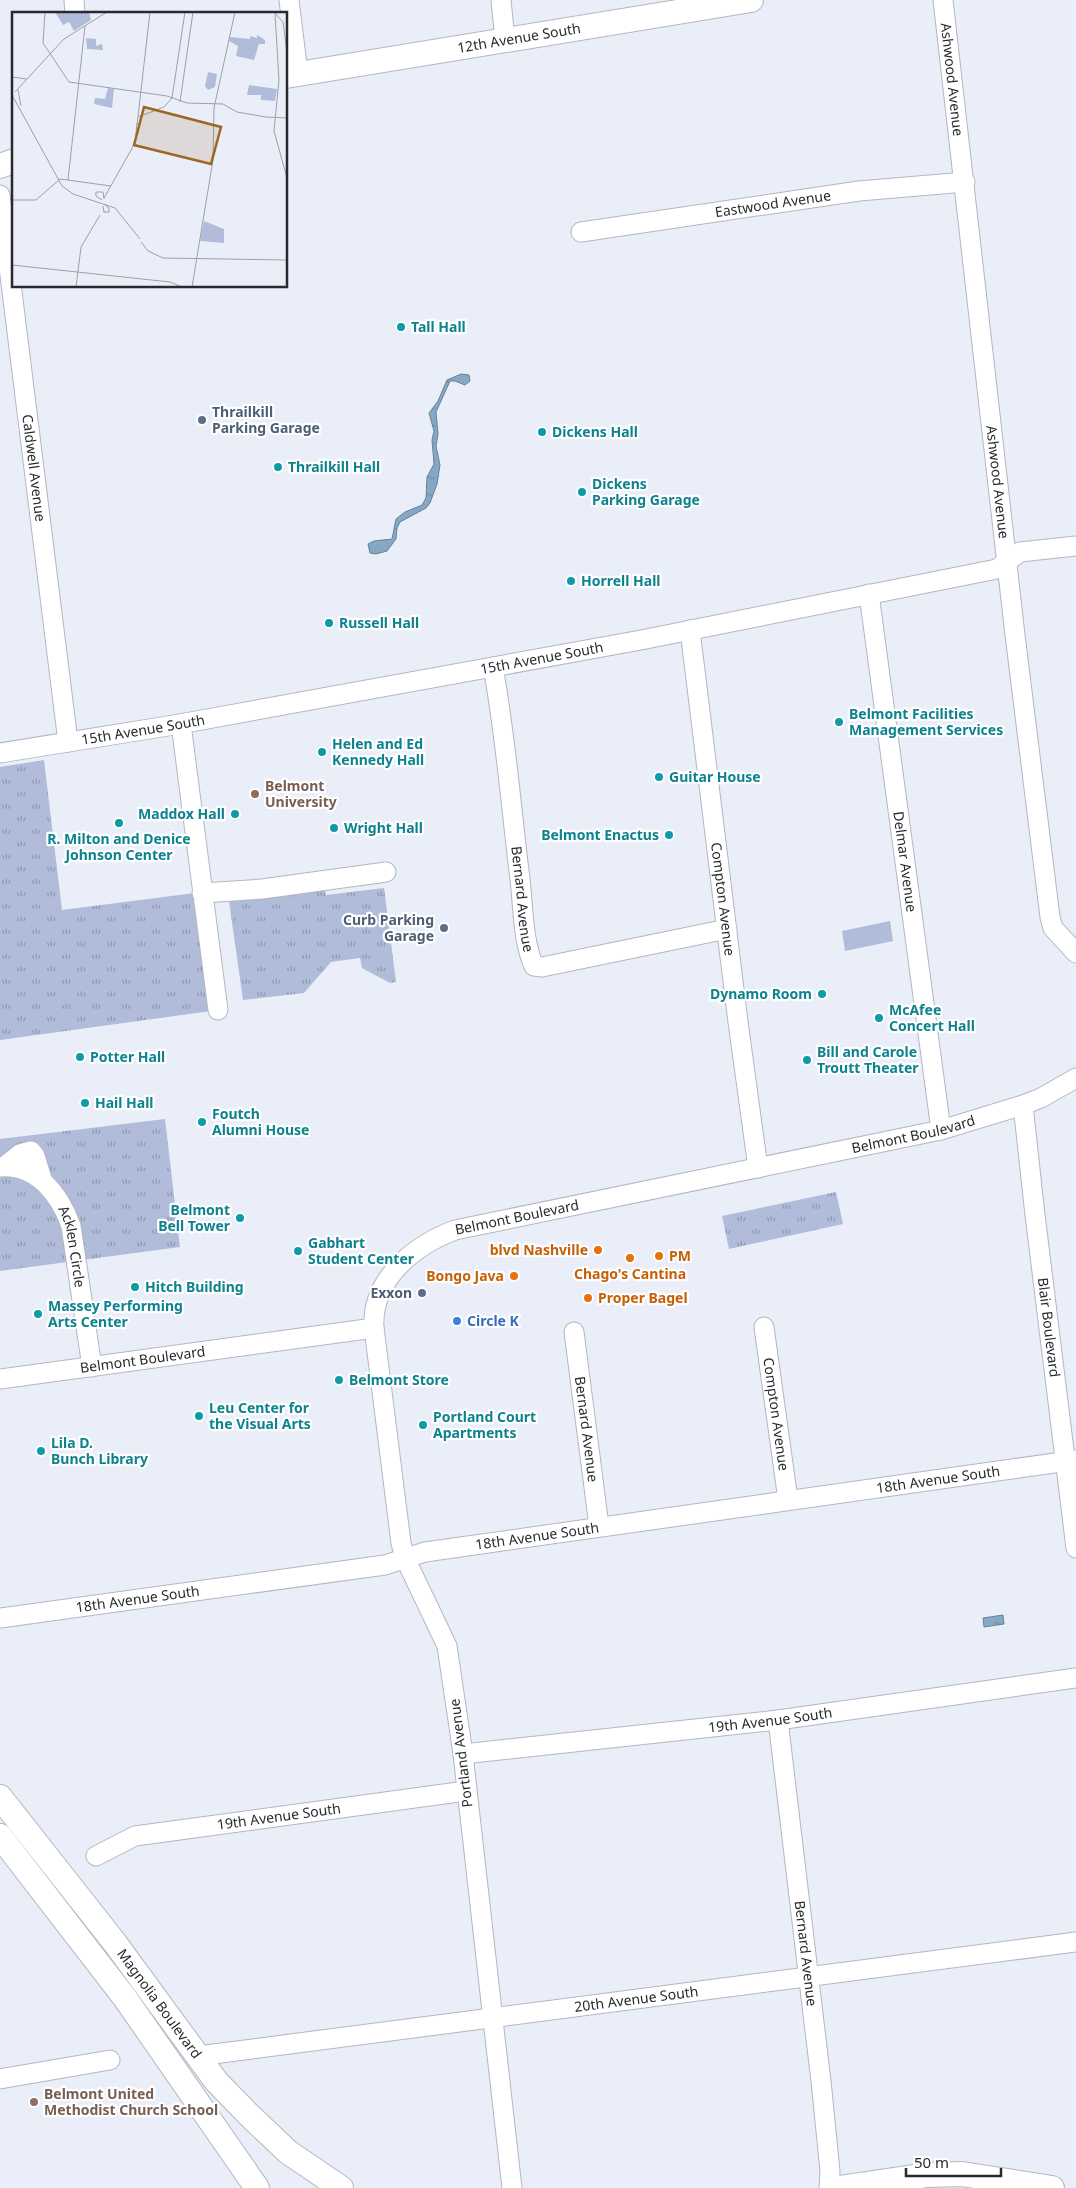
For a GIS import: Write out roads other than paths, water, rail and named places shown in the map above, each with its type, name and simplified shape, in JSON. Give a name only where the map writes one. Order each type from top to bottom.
[{"type":"main road","name":"12th Avenue South","points":[[292,74],[751,0]]},
{"type":"main road","points":[[0,166],[12,162]]},
{"type":"main road","name":"Magnolia Boulevard","points":[[0,1797],[115,1942],[198,2056],[232,2098],[294,2157],[341,2188]]},
{"type":"main road","name":"Magnolia Boulevard","points":[[0,1836],[125,1998],[252,2183]]},
{"type":"main road","points":[[840,2188],[927,2181],[962,2174],[1052,2188]]},
{"type":"street","points":[[289,0],[292,74]]},
{"type":"street","points":[[501,0],[504,40]]},
{"type":"street","name":"Ashwood Avenue","points":[[943,0],[1050,917],[1053,928],[1076,953]]},
{"type":"street","name":"Eastwood Avenue","points":[[582,232],[860,191],[965,182]]},
{"type":"street","name":"Caldwell Avenue","points":[[0,195],[68,742]]},
{"type":"street","name":"15th Avenue South","points":[[0,753],[181,724],[690,630],[996,569],[1020,552],[1076,546]]},
{"type":"street","name":"Delmar Avenue","points":[[869,594],[941,1130]]},
{"type":"street","name":"Compton Avenue","points":[[690,630],[758,1168]]},
{"type":"street","name":"Bernard Avenue","points":[[494,667],[502,715],[526,930],[534,966],[542,967],[727,930]]},
{"type":"street","points":[[181,724],[218,1010]]},
{"type":"street","points":[[202,893],[253,890],[386,872]]},
{"type":"street","name":"Belmont Boulevard","points":[[0,1379],[374,1328],[375,1304],[388,1279],[412,1254],[444,1234],[473,1225],[941,1130],[1023,1105],[1041,1098],[1076,1078]]},
{"type":"street","name":"Blair Boulevard","points":[[1023,1105],[1042,1275],[1071,1460],[1076,1548]]},
{"type":"street","name":"Acklen Circle","points":[[2,1167],[14,1167],[42,1179],[61,1204],[71,1226],[92,1367]]},
{"type":"street","name":"Compton Avenue","points":[[764,1327],[788,1500]]},
{"type":"street","name":"Portland Avenue","points":[[374,1328],[401,1543],[405,1558],[447,1646],[463,1754],[512,2188]]},
{"type":"street","name":"Bernard Avenue","points":[[574,1332],[599,1526]]},
{"type":"street","name":"18th Avenue South","points":[[0,1618],[385,1565],[425,1552],[1071,1460]]},
{"type":"street","name":"19th Avenue South","points":[[463,1754],[778,1720],[1076,1678]]},
{"type":"street","name":"Bernard Avenue","points":[[778,1720],[829,2158],[829,2188]]},
{"type":"street","name":"19th Avenue South","points":[[96,1856],[135,1836],[466,1791]]},
{"type":"street","name":"20th Avenue South","points":[[198,2056],[1076,1942]]},
{"type":"street","points":[[0,2079],[110,2060]]},
{"type":"water","points":[[461,374],[469,375],[470,381],[465,385],[450,381],[436,412],[438,434],[436,446],[440,465],[437,484],[430,503],[426,508],[400,522],[397,528],[396,539],[387,551],[376,554],[370,553],[368,544],[374,541],[392,539],[396,519],[405,512],[422,505],[426,498],[427,477],[434,464],[432,440],[434,431],[429,413],[438,401],[447,380]]},
{"type":"water","points":[[1003,1615],[1004,1624],[984,1627],[983,1618]]},
{"type":"place","name":"Tall Hall","points":[[401,327]]},
{"type":"place","name":"Thrailkill Parking Garage","points":[[202,420]]},
{"type":"place","name":"Dickens Hall","points":[[542,432]]},
{"type":"place","name":"Thrailkill Hall","points":[[278,467]]},
{"type":"place","name":"Dickens Parking Garage","points":[[582,492]]},
{"type":"place","name":"Horrell Hall","points":[[571,581]]},
{"type":"place","name":"Russell Hall","points":[[329,623]]},
{"type":"place","name":"Belmont Facilities Management Services","points":[[839,722]]},
{"type":"place","name":"Helen and Ed Kennedy Hall","points":[[322,752]]},
{"type":"place","name":"Guitar House","points":[[659,777]]},
{"type":"place","name":"Belmont University","points":[[255,794]]},
{"type":"place","name":"Maddox Hall","points":[[235,814]]},
{"type":"place","name":"R. Milton and Denice Johnson Center","points":[[119,823]]},
{"type":"place","name":"Wright Hall","points":[[334,828]]},
{"type":"place","name":"Belmont Enactus","points":[[669,835]]},
{"type":"place","name":"Curb Parking Garage","points":[[444,928]]},
{"type":"place","name":"Dynamo Room","points":[[822,994]]},
{"type":"place","name":"McAfee Concert Hall","points":[[879,1018]]},
{"type":"place","name":"Potter Hall","points":[[80,1057]]},
{"type":"place","name":"Bill and Carole Troutt Theater","points":[[807,1060]]},
{"type":"place","name":"Hail Hall","points":[[85,1103]]},
{"type":"place","name":"Foutch Alumni House","points":[[202,1122]]},
{"type":"place","name":"Belmont Bell Tower","points":[[240,1218]]},
{"type":"place","name":"blvd Nashville","points":[[598,1250]]},
{"type":"place","name":"Gabhart Student Center","points":[[298,1251]]},
{"type":"place","name":"PM","points":[[659,1256]]},
{"type":"place","name":"Chago's Cantina","points":[[630,1258]]},
{"type":"place","name":"Bongo Java","points":[[514,1276]]},
{"type":"place","name":"Hitch Building","points":[[135,1287]]},
{"type":"place","name":"Exxon","points":[[422,1293]]},
{"type":"place","name":"Proper Bagel","points":[[588,1298]]},
{"type":"place","name":"Massey Performing Arts Center","points":[[38,1314]]},
{"type":"place","name":"Circle K","points":[[457,1321]]},
{"type":"place","name":"Belmont Store","points":[[339,1380]]},
{"type":"place","name":"Leu Center for the Visual Arts","points":[[199,1416]]},
{"type":"place","name":"Portland Court Apartments","points":[[423,1425]]},
{"type":"place","name":"Lila D. Bunch Library","points":[[41,1451]]},
{"type":"place","name":"Belmont United Methodist Church School","points":[[34,2102]]}]
